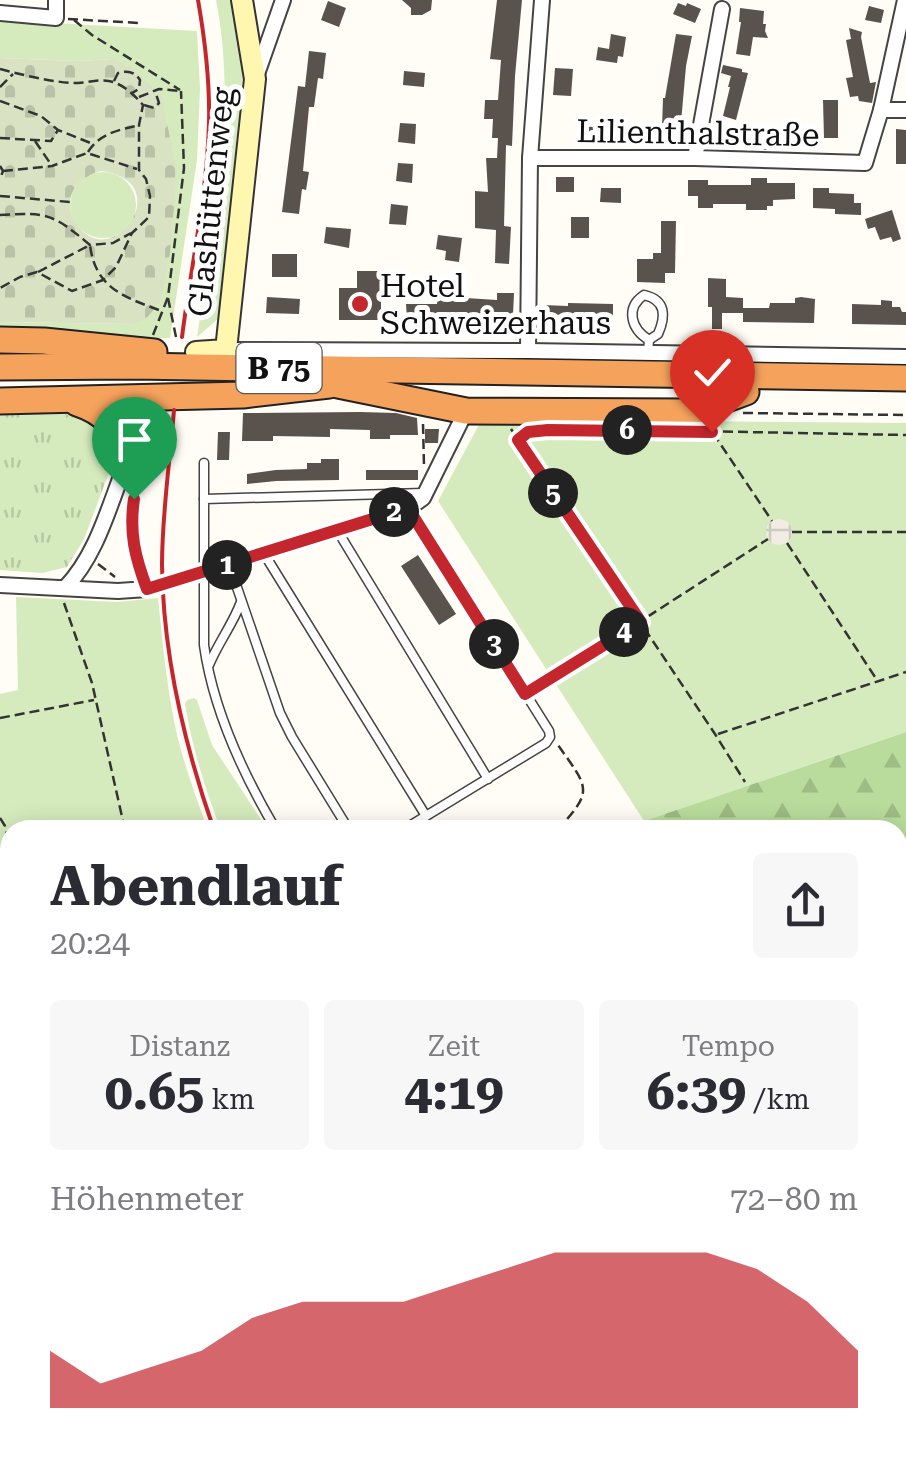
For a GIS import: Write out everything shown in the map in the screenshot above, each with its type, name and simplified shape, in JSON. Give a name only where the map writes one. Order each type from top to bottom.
[{"type":"highway","points":[[0,343],[44,341],[148,352],[186,344]]},
{"type":"highway","name":"B 75","points":[[0,343],[71,354],[906,378]]},
{"type":"highway","points":[[0,367],[142,356]]},
{"type":"highway","points":[[0,384],[333,385],[466,410],[692,412],[746,403]]},
{"type":"highway","name":"B 75","points":[[0,402],[243,396],[333,385],[746,403],[906,394]]},
{"type":"highway","points":[[68,400],[92,408],[109,420],[126,455]]},
{"type":"street","points":[[0,13],[56,18],[56,0]]},
{"type":"street","name":"Glashüttenweg","points":[[226,350],[255,79],[242,0]]},
{"type":"street","points":[[255,79],[283,0]]},
{"type":"street","points":[[528,351],[530,158],[542,0]]},
{"type":"street","points":[[906,0],[881,110],[906,110]]},
{"type":"street","points":[[695,158],[722,9]]},
{"type":"street","name":"Lilienthalstraße","points":[[530,158],[864,163],[881,110]]},
{"type":"street","points":[[186,344],[226,350],[528,351],[648,346],[906,357]]},
{"type":"street","points":[[0,584],[140,590],[408,508],[426,493],[466,410]]},
{"type":"street","points":[[62,588],[79,574],[88,557],[126,464],[126,455]]},
{"type":"lane","points":[[644,296],[662,305],[664,315],[658,334],[648,346],[633,325],[631,314],[636,301],[644,296]]},
{"type":"lane","points":[[204,463],[204,646],[208,669],[248,780],[270,820]]},
{"type":"lane","points":[[204,500],[426,493]]},
{"type":"lane","points":[[408,508],[550,737],[419,820]]},
{"type":"lane","points":[[336,529],[488,779]]},
{"type":"lane","points":[[263,552],[426,816]]},
{"type":"lane","points":[[229,564],[280,713],[343,820]]},
{"type":"lane","points":[[208,669],[241,601]]},
{"type":"lane","points":[[525,694],[600,647]]},
{"type":"path","points":[[56,18],[140,23]]},
{"type":"path","points":[[74,20],[181,91]]},
{"type":"path","points":[[0,68],[44,80],[77,84],[113,82],[142,105],[154,108],[158,103],[155,91]]},
{"type":"path","points":[[0,87],[14,73]]},
{"type":"path","points":[[113,82],[118,73],[137,75],[139,89],[131,94]]},
{"type":"path","points":[[136,98],[155,91],[181,91]]},
{"type":"path","points":[[142,356],[168,297],[184,168],[181,91]]},
{"type":"path","points":[[0,101],[41,116],[58,130],[93,144]]},
{"type":"path","points":[[0,288],[90,244],[113,242],[149,217],[150,196],[139,170],[142,105]]},
{"type":"path","points":[[4,172],[52,166],[87,153],[114,130],[139,125]]},
{"type":"path","points":[[0,138],[52,141],[58,130]]},
{"type":"path","points":[[34,139],[52,166]]},
{"type":"path","points":[[87,153],[139,170]]},
{"type":"path","points":[[0,166],[4,172]]},
{"type":"path","points":[[0,179],[4,172]]},
{"type":"path","points":[[0,196],[70,202]]},
{"type":"path","points":[[0,215],[46,214],[66,224],[90,244],[92,264],[102,280],[125,298],[161,311]]},
{"type":"path","points":[[36,272],[72,291],[102,280],[116,268],[132,232]]},
{"type":"path","points":[[168,297],[186,344]]},
{"type":"path","points":[[422,402],[426,493]]},
{"type":"path","points":[[746,403],[906,415]]},
{"type":"path","points":[[498,410],[745,782]]},
{"type":"path","points":[[140,590],[131,518],[141,471],[168,412]]},
{"type":"path","points":[[518,440],[528,432],[548,430]]},
{"type":"path","points":[[694,431],[906,434]]},
{"type":"path","points":[[712,432],[772,521]]},
{"type":"path","points":[[792,532],[906,532]]},
{"type":"path","points":[[600,647],[768,539]]},
{"type":"path","points":[[787,543],[878,682]]},
{"type":"path","points":[[88,557],[140,590]]},
{"type":"path","points":[[62,588],[86,665],[123,820]]},
{"type":"path","points":[[716,734],[906,672]]},
{"type":"path","points":[[0,718],[95,700]]},
{"type":"path","points":[[550,737],[583,784],[579,807],[566,820]]},
{"type":"green space","points":[[216,0],[234,0],[244,63],[219,318],[197,337],[224,126],[225,84]]},
{"type":"green space","points":[[0,20],[197,31],[197,160],[170,338],[0,328],[0,322],[133,324],[161,300],[114,59],[0,58]]},
{"type":"green space","points":[[0,58],[114,59],[130,67],[161,94],[177,172],[170,253],[161,301],[145,320],[133,324],[0,322]],"holes":[[[101,171],[124,178],[135,191],[137,206],[131,221],[120,233],[106,239],[90,237],[71,214],[74,190],[85,178]]]},
{"type":"green space","points":[[103,172],[127,181],[136,205],[127,229],[103,238],[79,229],[70,205],[79,181]]},
{"type":"green space","points":[[0,414],[71,415],[99,429],[108,442],[113,462],[84,539],[67,567],[42,573],[0,570]]},
{"type":"green space","points":[[482,419],[906,423],[906,732],[643,820],[438,501]]},
{"type":"green space","points":[[16,597],[117,602],[158,598],[174,722],[205,820],[0,820],[0,694],[18,690]]},
{"type":"green space","points":[[187,700],[197,700],[212,745],[261,820],[218,820],[200,768]]},
{"type":"green space","points":[[906,732],[906,820],[647,820]]},
{"type":"shaded area","points":[[779,519],[788,523],[792,532],[788,541],[779,545],[770,541],[766,532],[770,523]]},
{"type":"building","points":[[402,0],[432,0],[431,10],[411,15],[411,8]]},
{"type":"building","points":[[497,0],[522,0],[512,146],[506,145],[504,226],[511,227],[509,264],[495,263],[496,230],[475,228],[475,191],[488,192],[486,158],[497,158],[498,138],[492,138],[493,119],[484,119],[485,100],[498,100],[501,60],[490,59]]},
{"type":"building","points":[[328,1],[346,8],[339,27],[321,20]]},
{"type":"building","points":[[678,3],[701,9],[695,23],[673,14]]},
{"type":"building","points":[[869,6],[884,10],[881,23],[865,20]]},
{"type":"building","points":[[740,8],[764,11],[768,38],[753,37],[750,56],[736,54]]},
{"type":"building","points":[[849,28],[862,32],[870,83],[876,82],[872,103],[859,101],[858,96],[850,97],[846,78],[853,77],[846,40],[851,39]]},
{"type":"building","points":[[611,34],[626,37],[623,57],[618,56],[617,63],[596,60],[598,47],[609,49]]},
{"type":"building","points":[[676,34],[692,36],[679,145],[658,145],[658,128],[662,128],[663,98]]},
{"type":"building","points":[[309,51],[326,53],[323,79],[318,78],[314,107],[309,107],[303,171],[309,172],[299,214],[282,212],[298,86],[305,87]]},
{"type":"building","points":[[723,65],[748,73],[736,120],[723,116],[731,76],[721,73]]},
{"type":"building","points":[[555,68],[573,69],[571,96],[553,95]]},
{"type":"building","points":[[404,71],[425,73],[424,87],[403,85]]},
{"type":"building","points":[[823,100],[838,100],[838,138],[824,138]]},
{"type":"building","points":[[400,123],[416,124],[415,144],[398,142]]},
{"type":"building","points":[[577,126],[610,128],[609,141],[576,139]]},
{"type":"building","points":[[896,129],[906,130],[906,164],[896,164]]},
{"type":"building","points":[[750,130],[770,130],[770,150],[750,149]]},
{"type":"building","points":[[398,163],[413,164],[412,183],[396,181]]},
{"type":"building","points":[[556,177],[574,177],[574,192],[556,192]]},
{"type":"building","points":[[751,178],[767,178],[767,183],[795,183],[795,199],[773,200],[773,206],[767,206],[767,210],[746,210],[746,204],[698,208],[698,196],[688,196],[688,180],[708,180],[708,185],[751,185]]},
{"type":"building","points":[[601,188],[621,188],[621,203],[600,202]]},
{"type":"building","points":[[813,188],[854,194],[854,203],[861,203],[861,215],[813,208]]},
{"type":"building","points":[[391,204],[408,206],[406,225],[389,224]]},
{"type":"building","points":[[892,210],[901,239],[880,240],[875,227],[868,229],[865,219]]},
{"type":"building","points":[[571,217],[589,217],[589,238],[571,238]]},
{"type":"building","points":[[661,221],[676,221],[675,273],[665,273],[665,283],[637,282],[637,259],[653,259],[653,253],[661,253]]},
{"type":"building","points":[[326,227],[351,229],[349,248],[324,243]]},
{"type":"building","points":[[438,235],[462,238],[459,262],[445,260],[446,251],[436,249]]},
{"type":"building","points":[[272,254],[297,254],[297,277],[272,277]]},
{"type":"building","name":"Hotel Schweizerhaus","points":[[357,271],[381,271],[381,320],[339,320],[339,288],[357,288]]},
{"type":"building","points":[[708,278],[726,279],[726,297],[743,298],[743,313],[722,313],[722,329],[712,329]]},
{"type":"building","points":[[438,291],[466,292],[466,298],[497,300],[497,293],[514,293],[513,315],[509,315],[509,320],[407,319],[406,304],[437,304]]},
{"type":"building","points":[[267,297],[300,299],[299,314],[266,313]]},
{"type":"building","points":[[795,298],[815,299],[814,323],[743,322],[743,308],[769,308],[770,303],[795,303]]},
{"type":"building","points":[[881,300],[892,301],[892,307],[906,312],[906,325],[852,324],[852,304],[881,305]]},
{"type":"building","points":[[613,304],[613,321],[541,320],[542,305]]},
{"type":"building","points":[[360,412],[417,418],[418,435],[370,439],[370,430],[330,429],[330,437],[273,436],[273,441],[242,441],[243,413]]},
{"type":"building","points":[[425,429],[439,429],[438,443],[425,443]]},
{"type":"building","points":[[218,432],[230,432],[229,460],[217,460]]},
{"type":"building","points":[[321,459],[339,459],[339,480],[247,484],[247,474],[307,469],[307,463],[321,463]]},
{"type":"building","points":[[366,470],[418,470],[418,480],[366,480]]},
{"type":"building","points":[[418,555],[456,614],[439,625],[401,566]]},
{"type":"railway","points":[[182,337],[208,150],[207,61],[198,0]]},
{"type":"railway","points":[[174,410],[162,546],[166,633],[185,732],[211,820]]},
{"type":"place","name":"Hotel Schweizerhaus","points":[[360,304]]},
{"type":"route","points":[[134,499],[131,518],[135,557],[147,589],[408,508],[525,694],[641,622],[518,440],[528,432],[548,430],[712,432]]}]
